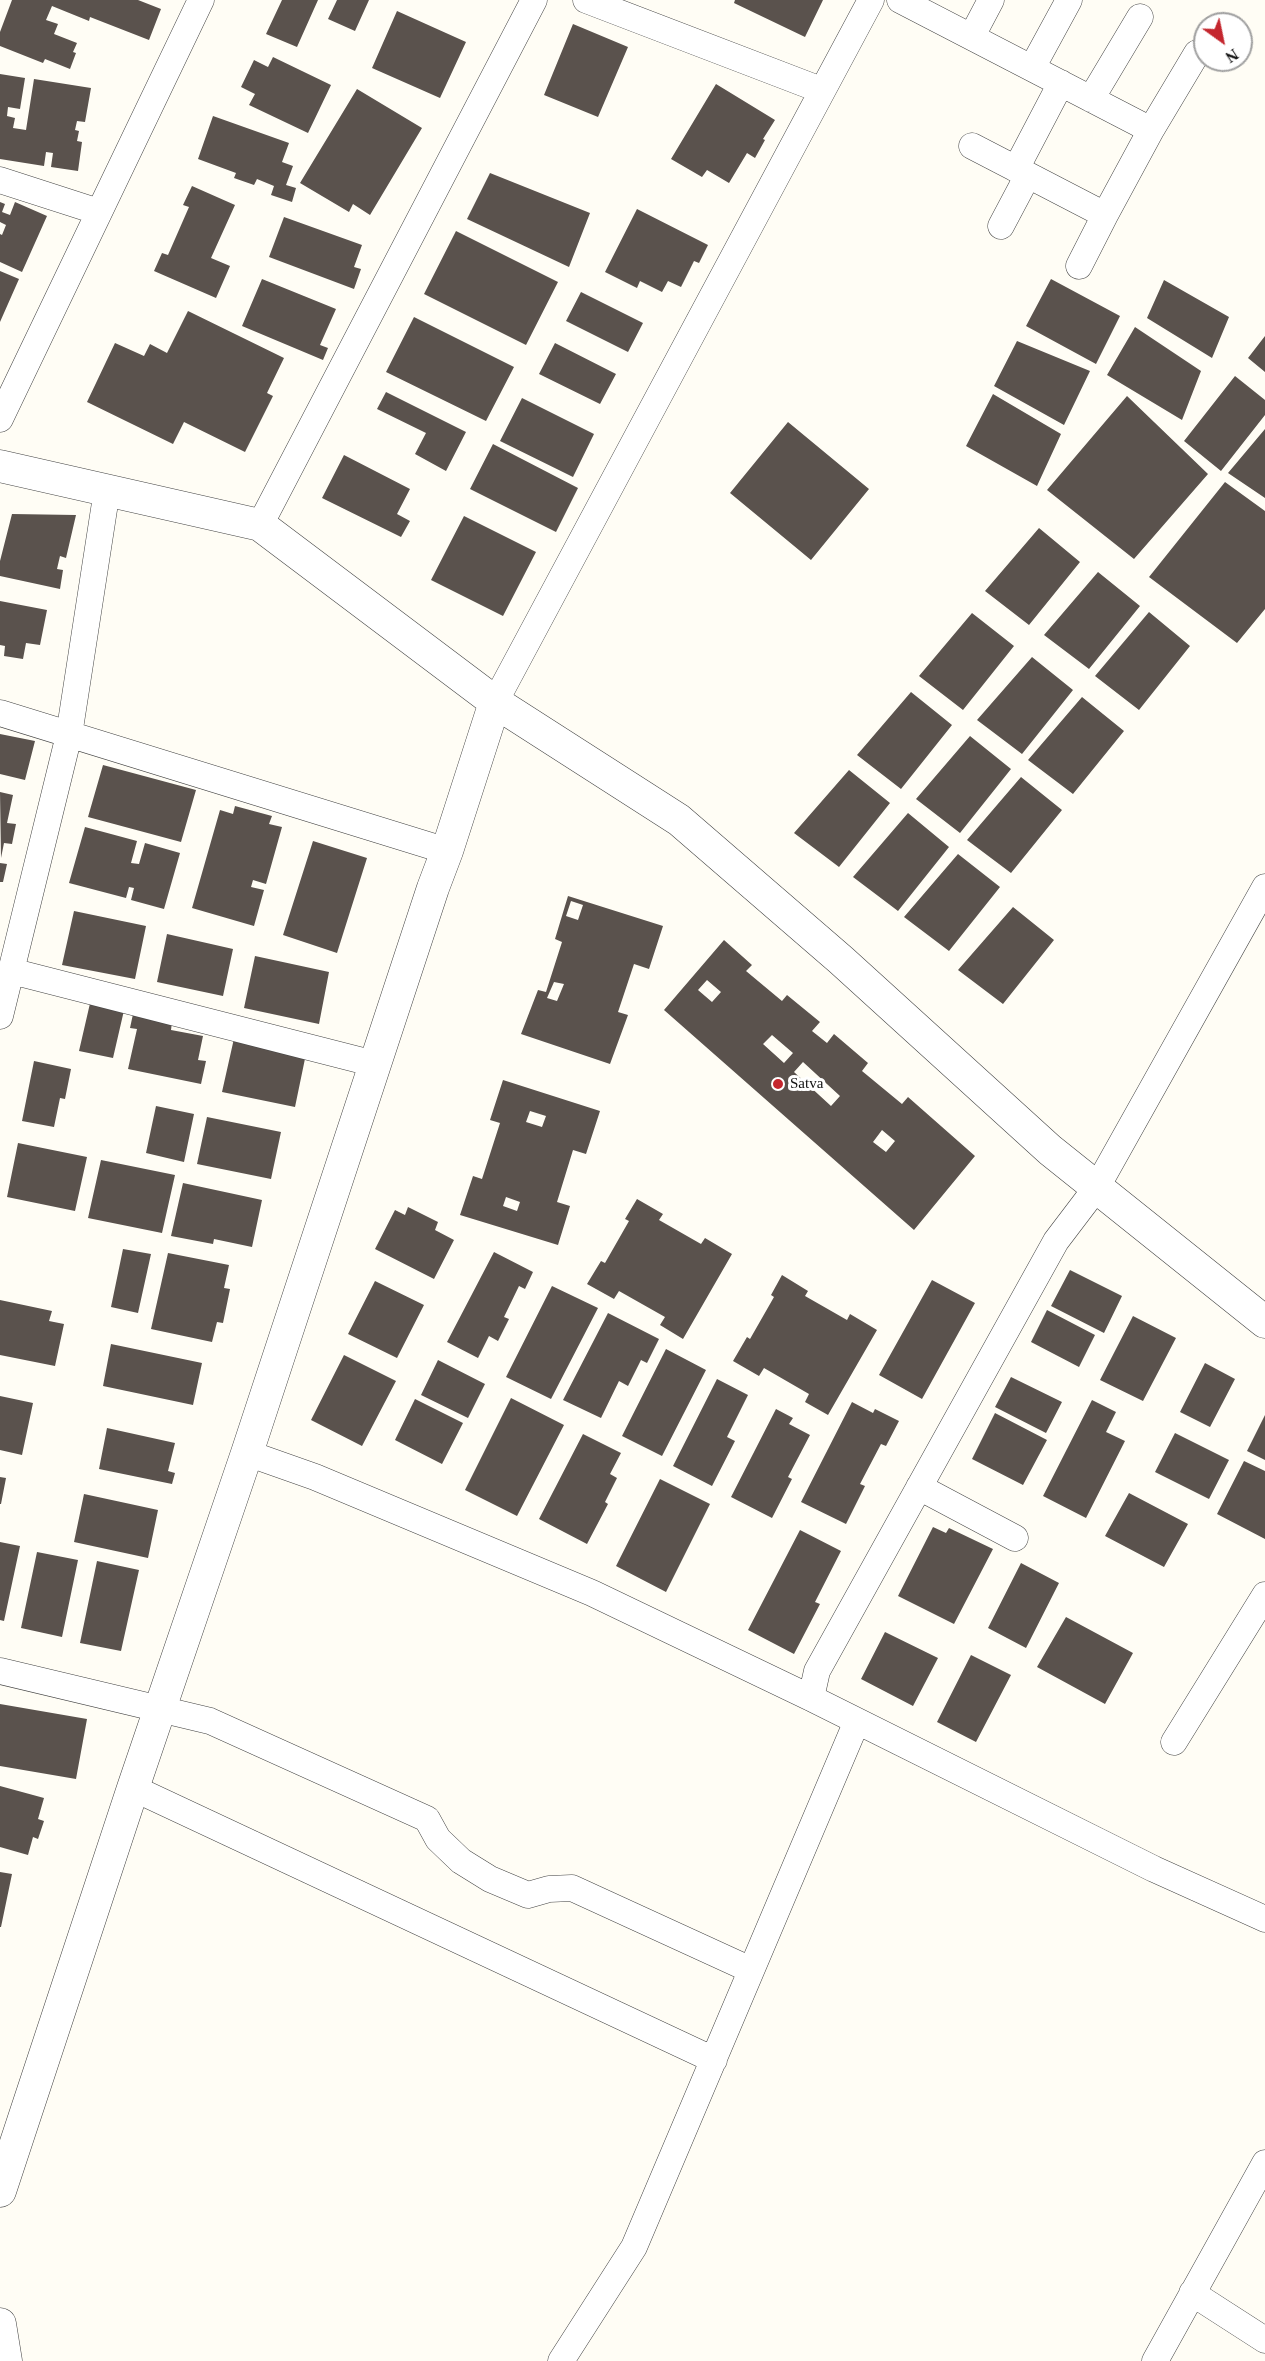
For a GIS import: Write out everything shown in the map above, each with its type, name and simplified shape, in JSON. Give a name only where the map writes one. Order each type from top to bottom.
[{"type":"street","points":[[0,419],[201,0]]},
{"type":"street","points":[[260,525],[534,0]]},
{"type":"street","points":[[586,0],[821,90]]},
{"type":"street","points":[[0,2192],[495,702],[871,0]]},
{"type":"street","points":[[900,0],[1151,130]]},
{"type":"street","points":[[972,36],[991,0]]},
{"type":"street","points":[[1032,68],[1069,0]]},
{"type":"street","points":[[1091,99],[1140,17]]},
{"type":"street","points":[[1079,266],[1151,130],[1193,59]]},
{"type":"street","points":[[1001,226],[1061,84]]},
{"type":"street","points":[[972,146],[1105,215]]},
{"type":"street","points":[[0,180],[99,213]]},
{"type":"street","points":[[0,466],[260,525],[495,702],[679,820],[841,960],[1050,1150],[1265,1322]]},
{"type":"street","points":[[0,1016],[69,735],[107,490]]},
{"type":"street","points":[[0,713],[447,851]]},
{"type":"street","points":[[811,1698],[817,1671],[1056,1241],[1096,1187],[1265,887]]},
{"type":"street","points":[[11,971],[375,1064]]},
{"type":"street","points":[[247,1453],[315,1477],[592,1593],[811,1698],[1154,1869],[1265,1919]]},
{"type":"street","points":[[919,1488],[1015,1538]]},
{"type":"street","points":[[1174,1742],[1265,1595]]},
{"type":"street","points":[[0,1671],[210,1721],[427,1819],[438,1839],[460,1861],[490,1879],[528,1895],[549,1889],[572,1888],[751,1970]]},
{"type":"street","points":[[568,2359],[634,2247],[857,1721]]},
{"type":"street","points":[[133,1788],[714,2060]]},
{"type":"street","points":[[1155,2361],[1265,2163]]},
{"type":"street","points":[[1192,2293],[1265,2340]]},
{"type":"street","points":[[0,2324],[6,2361]]},
{"type":"building","points":[[12,0],[138,0],[161,9],[149,40],[90,17],[89,21],[52,6],[46,20],[58,24],[54,34],[77,43],[70,69],[45,59],[43,63],[0,46],[0,32]]},
{"type":"building","points":[[282,0],[318,0],[297,47],[266,34]]},
{"type":"building","points":[[337,0],[369,0],[355,31],[328,19]]},
{"type":"building","points":[[735,0],[823,0],[805,37],[734,3]]},
{"type":"building","points":[[397,11],[466,42],[440,98],[372,68]]},
{"type":"building","points":[[573,24],[628,47],[598,117],[544,95]]},
{"type":"building","points":[[273,57],[331,85],[308,133],[249,105],[255,94],[241,87],[254,60],[268,67]]},
{"type":"building","points":[[0,74],[25,78],[20,109],[8,107],[7,116],[15,118],[13,128],[26,130],[34,79],[91,88],[85,122],[77,121],[75,130],[79,131],[77,141],[82,142],[78,171],[51,167],[53,153],[46,152],[44,166],[0,159]]},
{"type":"building","points":[[716,84],[775,120],[755,158],[747,153],[729,183],[707,170],[702,177],[671,159]]},
{"type":"building","points":[[357,89],[422,128],[370,215],[353,204],[349,212],[300,183]]},
{"type":"building","points":[[213,116],[289,143],[282,162],[293,166],[286,185],[296,188],[292,202],[271,195],[274,186],[257,179],[254,185],[234,178],[236,173],[198,159]]},
{"type":"building","points":[[490,173],[590,213],[569,267],[467,219]]},
{"type":"building","points":[[192,186],[235,205],[211,258],[230,266],[216,298],[154,271],[162,253],[168,255],[189,207],[183,205]]},
{"type":"building","points":[[0,202],[5,204],[2,212],[10,215],[15,202],[47,216],[22,272],[0,262],[0,234],[2,235],[6,225],[0,222]]},
{"type":"building","points":[[637,209],[708,245],[699,263],[694,261],[681,287],[668,281],[662,292],[640,281],[637,288],[605,272]]},
{"type":"building","points":[[284,217],[362,245],[354,267],[361,269],[354,289],[269,257]]},
{"type":"building","points":[[456,231],[558,282],[526,345],[424,294]]},
{"type":"building","points":[[0,271],[19,279],[0,322]]},
{"type":"building","points":[[262,279],[336,309],[320,345],[328,348],[323,360],[242,326]]},
{"type":"building","points":[[1051,279],[1120,316],[1096,364],[1026,326]]},
{"type":"building","points":[[1164,280],[1229,317],[1212,358],[1147,318]]},
{"type":"building","points":[[581,292],[643,323],[628,352],[566,321]]},
{"type":"building","points":[[188,311],[284,358],[267,393],[273,396],[245,452],[184,422],[173,444],[87,402],[115,343],[144,356],[150,344],[167,353]]},
{"type":"building","points":[[414,317],[514,367],[486,421],[386,372]]},
{"type":"building","points":[[1135,327],[1201,371],[1182,420],[1107,375]]},
{"type":"building","points":[[1265,336],[1265,372],[1248,358]]},
{"type":"building","points":[[1017,341],[1090,371],[1064,425],[994,386]]},
{"type":"building","points":[[555,343],[616,374],[600,404],[539,374]]},
{"type":"building","points":[[1235,376],[1265,400],[1265,415],[1221,471],[1184,441]]},
{"type":"building","points":[[386,392],[466,432],[446,471],[415,454],[426,433],[377,409]]},
{"type":"building","points":[[993,394],[1061,434],[1037,486],[966,446]]},
{"type":"building","points":[[1127,396],[1208,474],[1134,559],[1047,490]]},
{"type":"building","points":[[522,398],[594,434],[573,477],[500,441]]},
{"type":"building","points":[[788,422],[869,489],[811,560],[730,493]]},
{"type":"building","points":[[1265,429],[1265,498],[1228,473]]},
{"type":"building","points":[[493,444],[578,488],[556,532],[470,489]]},
{"type":"building","points":[[344,455],[410,489],[397,514],[410,521],[401,537],[322,498]]},
{"type":"building","points":[[1225,482],[1265,511],[1265,609],[1237,643],[1149,577]]},
{"type":"building","points":[[12,514],[76,515],[66,558],[60,556],[57,569],[63,570],[60,589],[0,576],[0,561]]},
{"type":"building","points":[[464,516],[536,552],[503,616],[431,580]]},
{"type":"building","points":[[1039,528],[1080,562],[1029,625],[985,591]]},
{"type":"building","points":[[1098,572],[1140,606],[1089,669],[1044,635]]},
{"type":"building","points":[[0,601],[47,610],[40,645],[26,643],[23,659],[4,656],[5,646],[0,645]]},
{"type":"building","points":[[1149,612],[1190,646],[1139,710],[1095,676]]},
{"type":"building","points":[[972,613],[1014,646],[963,710],[919,676]]},
{"type":"building","points":[[1032,657],[1073,690],[1022,754],[977,720]]},
{"type":"building","points":[[911,692],[952,725],[901,789],[857,755]]},
{"type":"building","points":[[1082,697],[1124,731],[1073,794],[1028,760]]},
{"type":"building","points":[[0,734],[35,741],[25,780],[0,774]]},
{"type":"building","points":[[970,736],[1011,769],[960,833],[916,799]]},
{"type":"building","points":[[103,765],[196,790],[181,842],[88,817]]},
{"type":"building","points":[[849,770],[890,803],[839,867],[794,833]]},
{"type":"building","points":[[1021,777],[1062,810],[1011,873],[967,840]]},
{"type":"building","points":[[0,792],[13,795],[7,823],[16,824],[12,844],[4,843],[1,858]]},
{"type":"building","points":[[235,806],[272,816],[269,824],[282,827],[266,884],[253,880],[251,887],[264,890],[254,926],[192,908],[220,810],[233,814]]},
{"type":"building","points":[[908,813],[949,847],[898,911],[853,877]]},
{"type":"building","points":[[85,827],[137,841],[131,863],[139,864],[145,843],[180,853],[164,909],[131,900],[134,888],[129,887],[126,898],[69,883]]},
{"type":"building","points":[[313,841],[367,858],[337,953],[283,935]]},
{"type":"building","points":[[958,854],[1000,887],[949,951],[904,917]]},
{"type":"building","points":[[0,863],[7,864],[3,882],[0,882]]},
{"type":"building","points":[[568,896],[663,926],[649,969],[634,964],[618,1012],[628,1015],[610,1064],[521,1034],[538,990],[546,992],[562,942],[555,939]],"holes":[[[571,901],[583,905],[578,920],[566,916]],[[554,982],[564,984],[557,1001],[547,998]]]},
{"type":"building","points":[[1013,907],[1054,940],[1003,1004],[958,970]]},
{"type":"building","points":[[74,911],[146,926],[135,979],[62,965]]},
{"type":"building","points":[[167,934],[233,949],[223,996],[157,982]]},
{"type":"building","name":"Satva","points":[[724,940],[752,965],[746,971],[782,1001],[787,995],[820,1022],[812,1031],[827,1043],[834,1034],[868,1063],[862,1071],[902,1104],[908,1097],[975,1156],[914,1230],[664,1010]],"holes":[[[707,980],[721,992],[712,1002],[698,990]],[[772,1035],[793,1053],[784,1063],[763,1044]],[[803,1062],[840,1096],[831,1106],[794,1072]],[[882,1130],[895,1141],[886,1152],[873,1142]]]},
{"type":"building","points":[[255,956],[329,972],[319,1024],[244,1008]]},
{"type":"building","points":[[91,999],[125,1006],[113,1058],[79,1051]]},
{"type":"building","points":[[133,1014],[172,1022],[171,1030],[203,1036],[198,1060],[206,1061],[201,1084],[128,1069],[137,1029],[130,1028]]},
{"type":"building","points":[[235,1034],[307,1049],[295,1107],[222,1092]]},
{"type":"building","points":[[34,1061],[71,1069],[65,1099],[60,1098],[54,1127],[22,1121]]},
{"type":"building","points":[[503,1080],[600,1111],[586,1154],[573,1150],[557,1202],[570,1206],[558,1245],[460,1215],[473,1176],[482,1179],[500,1123],[490,1120]],"holes":[[[530,1111],[546,1116],[542,1127],[526,1122]],[[506,1197],[520,1202],[517,1211],[503,1206]]]},
{"type":"building","points":[[156,1106],[194,1114],[184,1162],[146,1153]]},
{"type":"building","points":[[207,1117],[281,1132],[271,1179],[197,1164]]},
{"type":"building","points":[[18,1143],[87,1157],[75,1211],[7,1197]]},
{"type":"building","points":[[101,1160],[175,1175],[162,1233],[88,1218]]},
{"type":"building","points":[[183,1183],[262,1200],[252,1247],[214,1239],[213,1244],[171,1236]]},
{"type":"building","points":[[637,1199],[663,1214],[659,1220],[701,1244],[705,1238],[732,1254],[683,1339],[660,1325],[665,1317],[619,1291],[614,1299],[587,1284],[601,1261],[605,1263],[629,1221],[625,1219]]},
{"type":"building","points":[[408,1207],[438,1222],[435,1230],[454,1240],[434,1279],[375,1249],[395,1210],[405,1215]]},
{"type":"building","points":[[123,1249],[151,1254],[138,1313],[111,1307]]},
{"type":"building","points":[[494,1252],[533,1272],[525,1289],[519,1286],[504,1317],[509,1319],[498,1341],[489,1336],[478,1358],[447,1342]]},
{"type":"building","points":[[168,1253],[229,1265],[224,1288],[230,1289],[223,1323],[217,1322],[212,1342],[151,1329]]},
{"type":"building","points":[[1070,1270],[1122,1296],[1104,1333],[1051,1306]]},
{"type":"building","points":[[782,1275],[808,1291],[805,1296],[847,1320],[850,1314],[877,1330],[828,1415],[805,1402],[809,1394],[764,1368],[759,1376],[733,1361],[747,1337],[750,1339],[774,1297],[771,1295]]},
{"type":"building","points":[[932,1280],[975,1303],[922,1399],[879,1375]]},
{"type":"building","points":[[375,1281],[424,1305],[397,1358],[348,1334]]},
{"type":"building","points":[[552,1286],[598,1308],[551,1399],[506,1377]]},
{"type":"building","points":[[0,1300],[52,1311],[49,1321],[64,1324],[55,1366],[0,1355]]},
{"type":"building","points":[[1047,1310],[1095,1335],[1079,1367],[1031,1342]]},
{"type":"building","points":[[608,1313],[659,1339],[647,1363],[641,1360],[628,1386],[619,1381],[601,1418],[563,1400]]},
{"type":"building","points":[[1133,1316],[1176,1338],[1143,1401],[1100,1380]]},
{"type":"building","points":[[111,1344],[202,1363],[193,1405],[103,1386]]},
{"type":"building","points":[[666,1349],[706,1370],[662,1456],[622,1436]]},
{"type":"building","points":[[344,1355],[396,1381],[362,1446],[311,1420]]},
{"type":"building","points":[[438,1360],[485,1384],[468,1418],[421,1395]]},
{"type":"building","points":[[1205,1363],[1235,1379],[1210,1427],[1180,1412]]},
{"type":"building","points":[[1011,1377],[1062,1402],[1046,1433],[995,1407]]},
{"type":"building","points":[[717,1379],[748,1395],[727,1437],[735,1441],[712,1486],[673,1466]]},
{"type":"building","points":[[0,1396],[33,1403],[22,1455],[0,1450]]},
{"type":"building","points":[[511,1398],[564,1425],[517,1516],[465,1490]]},
{"type":"building","points":[[415,1399],[463,1423],[442,1464],[395,1440]]},
{"type":"building","points":[[1092,1400],[1116,1412],[1106,1432],[1125,1441],[1086,1518],[1043,1496]]},
{"type":"building","points":[[852,1402],[873,1413],[875,1409],[899,1421],[886,1446],[881,1444],[860,1484],[865,1486],[846,1524],[801,1502]]},
{"type":"building","points":[[776,1409],[793,1418],[789,1424],[810,1435],[788,1477],[792,1479],[772,1518],[731,1497]]},
{"type":"building","points":[[995,1413],[1047,1440],[1023,1485],[972,1459]]},
{"type":"building","points":[[1265,1415],[1265,1460],[1247,1451]]},
{"type":"building","points":[[107,1428],[175,1443],[168,1471],[175,1473],[172,1484],[99,1469]]},
{"type":"building","points":[[1175,1433],[1229,1460],[1209,1499],[1155,1472]]},
{"type":"building","points":[[583,1434],[621,1453],[610,1474],[617,1478],[605,1502],[608,1504],[587,1544],[539,1519]]},
{"type":"building","points":[[1244,1461],[1265,1471],[1265,1539],[1217,1514]]},
{"type":"building","points":[[0,1477],[6,1478],[1,1504],[0,1504]]},
{"type":"building","points":[[660,1479],[710,1504],[666,1592],[616,1566]]},
{"type":"building","points":[[1129,1493],[1188,1524],[1164,1567],[1105,1536]]},
{"type":"building","points":[[84,1494],[158,1510],[148,1558],[74,1542]]},
{"type":"building","points":[[933,1527],[946,1533],[949,1528],[993,1549],[954,1624],[898,1596]]},
{"type":"building","points":[[800,1530],[841,1551],[815,1602],[820,1604],[794,1654],[748,1630]]},
{"type":"building","points":[[0,1542],[20,1546],[4,1621],[0,1620]]},
{"type":"building","points":[[37,1552],[78,1560],[62,1637],[21,1628]]},
{"type":"building","points":[[97,1561],[139,1570],[121,1651],[80,1643]]},
{"type":"building","points":[[1021,1563],[1059,1583],[1026,1648],[988,1628]]},
{"type":"building","points":[[1066,1617],[1133,1653],[1105,1704],[1037,1667]]},
{"type":"building","points":[[885,1632],[938,1658],[913,1706],[861,1679]]},
{"type":"building","points":[[971,1655],[1011,1675],[976,1742],[937,1722]]},
{"type":"building","points":[[0,1704],[87,1719],[76,1779],[0,1766]]},
{"type":"building","points":[[0,1786],[44,1798],[38,1819],[44,1821],[38,1839],[33,1837],[28,1855],[0,1847]]},
{"type":"building","points":[[0,1872],[12,1874],[1,1927],[0,1927]]},
{"type":"place","name":"Satva","points":[[778,1084]]}]
